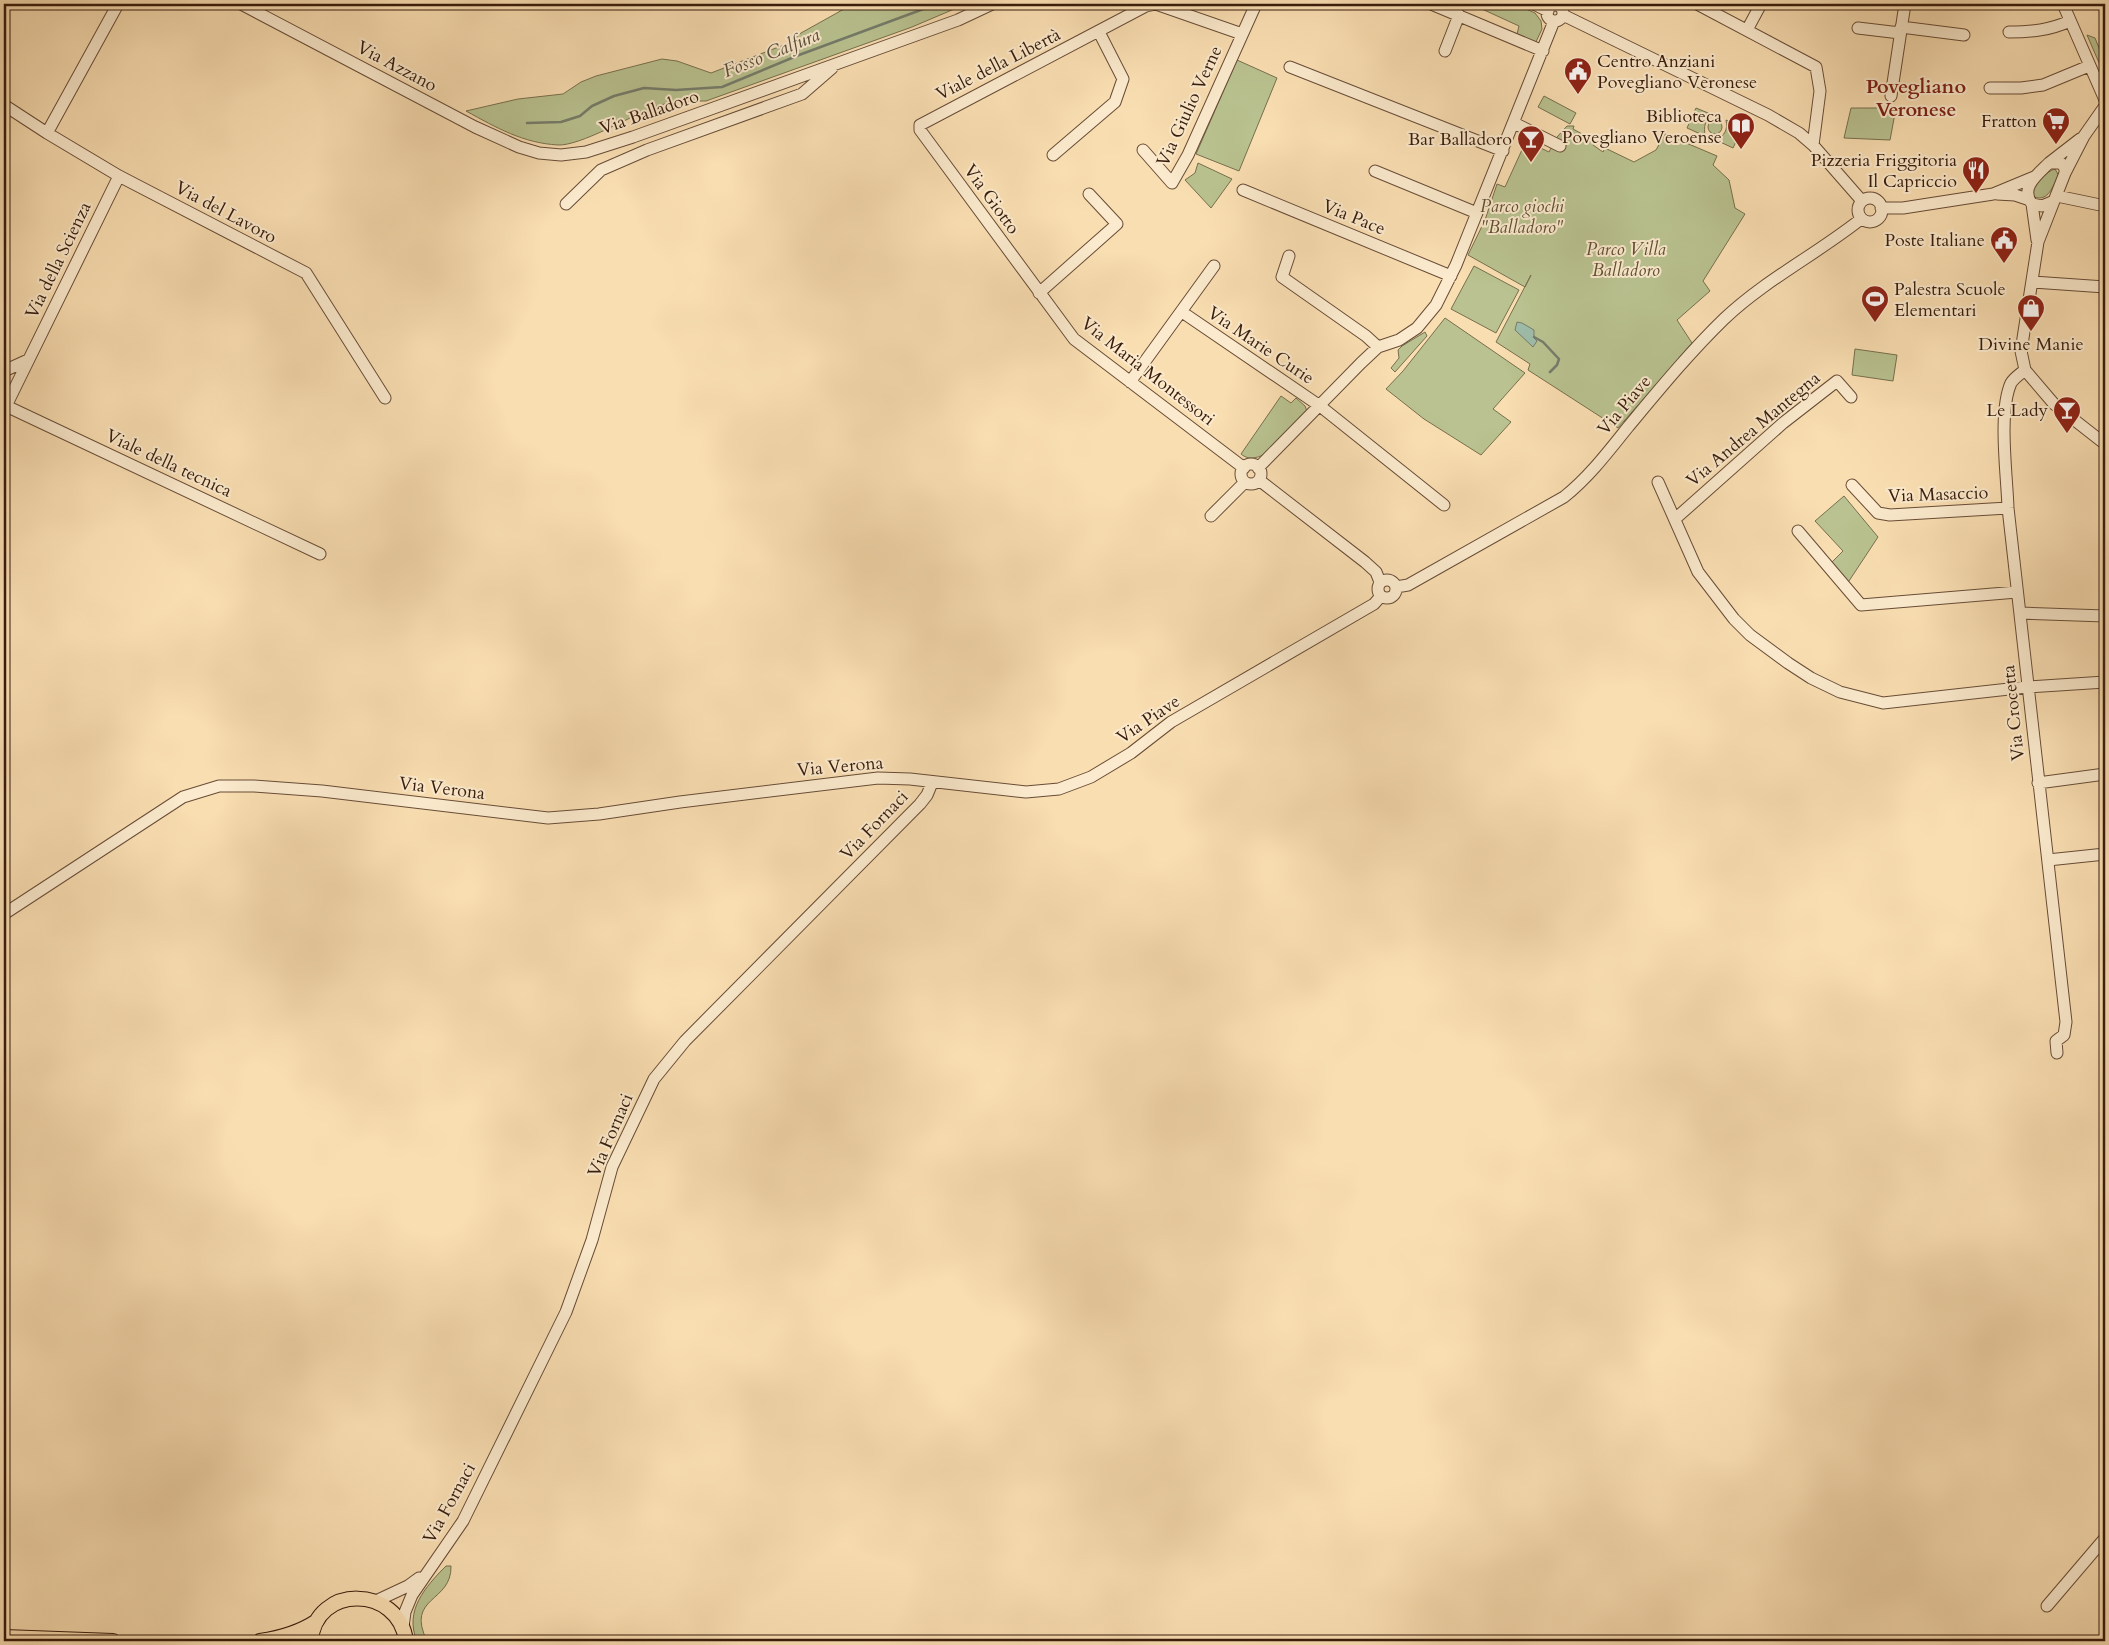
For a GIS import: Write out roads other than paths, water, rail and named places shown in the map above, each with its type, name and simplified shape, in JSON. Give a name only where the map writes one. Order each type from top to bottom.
[{"type":"main road","points":[[260,1641],[287,1636],[303,1630],[317,1621],[328,1609],[346,1599],[361,1598],[376,1601],[390,1609],[403,1627],[406,1641]]},
{"type":"main road","points":[[311,1641],[317,1621]]},
{"type":"main road","points":[[4,1637],[113,1641]]},
{"type":"street","points":[[46,133],[118,4]]},
{"type":"street","name":"Via Azzano","points":[[241,4],[475,127],[519,147],[539,153]]},
{"type":"street","name":"Via Balladoro","points":[[539,153],[586,152],[958,20],[992,4]]},
{"type":"street","points":[[1146,5],[1156,4],[1242,34]]},
{"type":"street","name":"Via Giulio Verne","points":[[1143,150],[1172,183],[1188,155],[1256,4]]},
{"type":"street","points":[[1432,4],[1543,51]]},
{"type":"street","points":[[1534,4],[1556,11],[1768,115],[1799,133],[1813,145],[1862,201]]},
{"type":"street","points":[[1697,4],[1816,67],[1820,91],[1813,145]]},
{"type":"street","points":[[1747,30],[1761,4]]},
{"type":"street","points":[[1891,96],[1905,4]]},
{"type":"street","points":[[2063,4],[2105,100]]},
{"type":"street","name":"Viale della Libertà","points":[[920,125],[1099,32],[1146,5]]},
{"type":"street","points":[[1380,582],[1390,580],[1396,587],[1394,595],[1390,598],[1381,596],[1378,589],[1380,582],[1376,572],[1259,474],[1253,465],[1244,468],[1241,474],[1245,482],[1251,484],[1259,474],[1320,406],[1378,347],[1399,340],[1417,328],[1436,305],[1451,276],[1503,151],[1543,51],[1556,11]]},
{"type":"street","points":[[1445,51],[1459,15]]},
{"type":"street","points":[[2009,32],[2035,32],[2054,29],[2070,21]]},
{"type":"street","points":[[1858,28],[1964,35]]},
{"type":"street","points":[[1053,156],[1115,102],[1123,80],[1099,32]]},
{"type":"street","points":[[566,204],[601,170],[647,150],[802,94],[837,63]]},
{"type":"street","points":[[1990,88],[2021,88],[2043,85],[2089,66]]},
{"type":"street","points":[[1290,67],[1503,151]]},
{"type":"street","name":"Via del Lavoro","points":[[4,105],[46,133],[119,176],[306,273],[385,398]]},
{"type":"street","points":[[2105,106],[2084,136],[2065,173],[2038,242],[2021,352],[2025,370],[2054,404],[2105,444]]},
{"type":"street","points":[[1514,123],[1560,146]]},
{"type":"street","name":"Via Giotto","points":[[920,125],[920,130],[1039,293]]},
{"type":"street","points":[[2038,242],[2027,188],[2034,177],[2049,163],[2084,136]]},
{"type":"street","points":[[2049,163],[2061,163],[2065,168],[2065,173]]},
{"type":"street","points":[[1375,171],[1477,213]]},
{"type":"street","name":"Via della Scienza","points":[[5,405],[119,176]]},
{"type":"street","points":[[1993,194],[2034,177]]},
{"type":"street","name":"Via Pace","points":[[1243,190],[1451,276]]},
{"type":"street","points":[[1039,293],[1117,224],[1089,194]]},
{"type":"street","points":[[1881,208],[1903,208],[1993,194],[2014,195],[2042,206],[2055,199],[2105,206]]},
{"type":"street","points":[[1874,199],[1881,208],[1880,216],[1875,221],[1868,222],[1861,219],[1858,212],[1862,201],[1874,199]]},
{"type":"street","name":"Via Piave","points":[[1396,587],[1408,585],[1564,497],[1584,481],[1653,397],[1725,318],[1776,278],[1822,248],[1861,219]]},
{"type":"street","points":[[1289,256],[1282,277],[1366,336],[1378,347]]},
{"type":"street","points":[[1130,382],[1214,266]]},
{"type":"street","points":[[2033,282],[2105,287]]},
{"type":"street","name":"Via Maria Montessori","points":[[1039,293],[1074,339],[1244,468]]},
{"type":"street","name":"Via Marie Curie","points":[[1182,312],[1320,406],[1444,505]]},
{"type":"street","points":[[4,370],[28,360]]},
{"type":"street","name":"Via Crocetta","points":[[2025,370],[2012,381],[2007,396],[2005,423],[2008,508],[2066,1022],[2064,1035],[2056,1041],[2056,1053]]},
{"type":"street","name":"Via Andrea Mantegna","points":[[1675,519],[1783,423],[1837,381],[1851,397]]},
{"type":"street","name":"Viale della tecnica","points":[[5,405],[320,554]]},
{"type":"street","points":[[1211,516],[1245,482]]},
{"type":"street","points":[[1658,482],[1698,572],[1734,619],[1750,635],[1788,663],[1811,678],[1840,692],[1884,703],[2027,686],[2105,682]]},
{"type":"street","name":"Via Masaccio","points":[[1852,485],[1878,513],[1890,515],[2008,508]]},
{"type":"street","points":[[1798,531],[1861,605],[2017,592]]},
{"type":"street","name":"Via Piave","points":[[910,779],[1026,792],[1059,789],[1091,777],[1131,753],[1171,722],[1374,604],[1381,596]]},
{"type":"street","points":[[2020,613],[2105,616]]},
{"type":"street","points":[[2038,783],[2105,774]]},
{"type":"street","name":"Via Verona","points":[[4,914],[183,797],[219,786],[254,786],[322,791],[548,818],[599,814],[680,802],[878,778],[910,779]]},
{"type":"street","name":"Via Fornaci","points":[[426,1572],[442,1553],[463,1521],[566,1312],[592,1240],[612,1167],[654,1079],[685,1041],[920,804],[927,795],[932,782]]},
{"type":"street","points":[[2048,860],[2105,854]]},
{"type":"street","points":[[2047,1606],[2105,1538]]},
{"type":"street","points":[[376,1601],[408,1586],[426,1572]]},
{"type":"street","points":[[403,1627],[405,1612],[412,1595],[426,1572]]},
{"type":"waterway","name":"Fosso Calfura","points":[[527,123],[561,122],[580,116],[592,106],[614,96],[644,88],[676,90],[722,87],[799,55],[937,4]]},
{"type":"waterway","points":[[1534,337],[1543,342],[1559,359],[1557,365],[1550,372]]},
{"type":"place","name":"Centro Anziani Povegliano Veronese","points":[[1578,95]]},
{"type":"place","name":"Fratton","points":[[2056,145]]},
{"type":"place","name":"Biblioteca Povegliano Veroense","points":[[1741,150]]},
{"type":"place","name":"Bar Balladoro","points":[[1531,163]]},
{"type":"place","name":"Pizzeria Friggitoria Il Capriccio","points":[[1976,194]]},
{"type":"place","name":"Poste Italiane","points":[[2004,264]]},
{"type":"place","name":"Palestra Scuole Elementari","points":[[1875,323]]},
{"type":"place","name":"Divine Manie","points":[[2031,332]]},
{"type":"place","name":"Le Lady","points":[[2067,434]]},
{"type":"district","name":"Povegliano Veronese","points":[[1916,98]]},
{"type":"park label","name":"Parco giochi \"Balladoro\"","points":[[1522,216]]},
{"type":"park label","name":"Parco Villa Balladoro","points":[[1626,259]]}]
